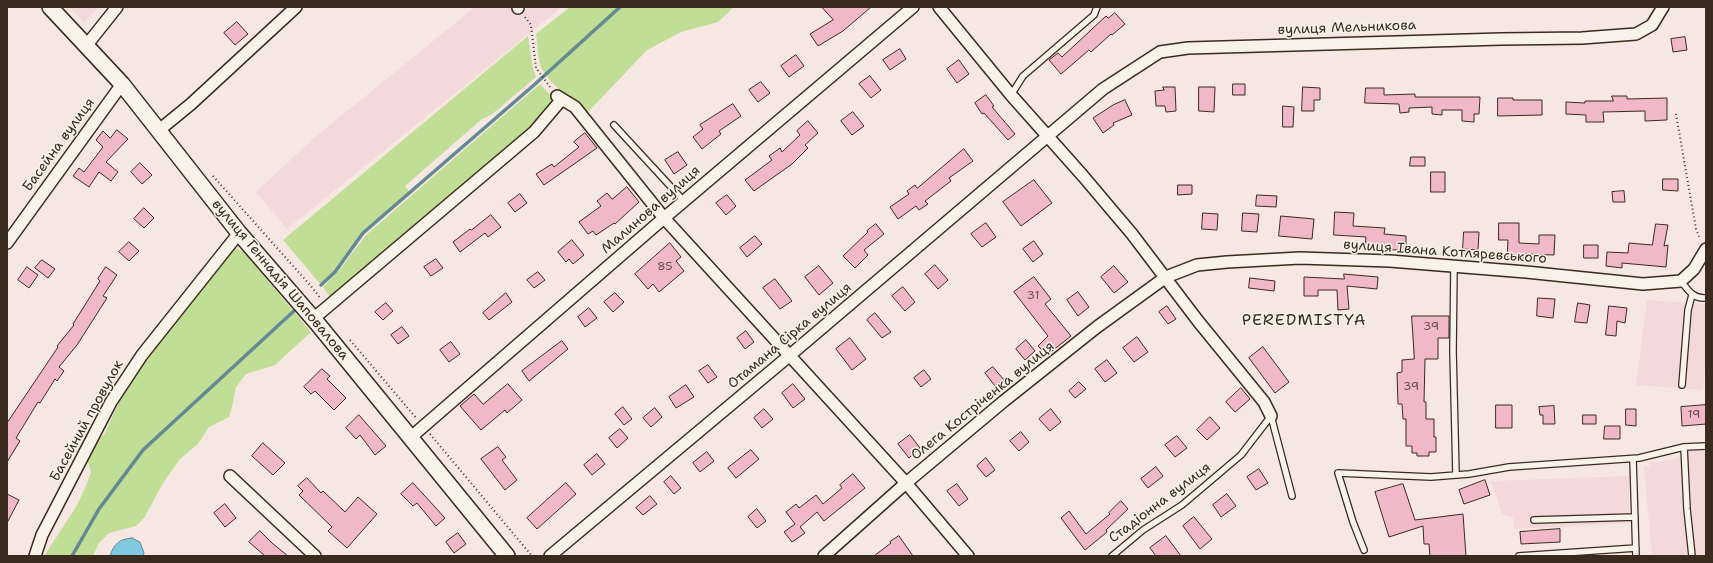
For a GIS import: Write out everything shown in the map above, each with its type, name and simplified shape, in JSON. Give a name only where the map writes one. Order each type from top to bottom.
[{"type":"street","name":"вулиця Геннадія Шаповалова","points":[[50,7],[122,84],[239,233],[315,321],[507,556]]},
{"type":"street","points":[[86,46],[118,7]]},
{"type":"street","points":[[158,131],[191,104],[296,7]]},
{"type":"street","name":"Малинова вулиця","points":[[410,438],[664,218],[913,7]]},
{"type":"street","points":[[939,7],[1011,95],[1083,176],[1166,277],[1198,321],[1264,402],[1271,416]]},
{"type":"street","name":"вулиця Мельникова","points":[[1047,137],[1103,90],[1160,52],[1196,48],[1582,38],[1636,34],[1652,25],[1664,7]]},
{"type":"street","name":"Басейна вулиця","points":[[7,243],[122,84]]},
{"type":"street","points":[[315,321],[534,132],[559,97],[575,108],[664,218],[906,483],[968,556]]},
{"type":"street","name":"Отамана Сірка вулиця","points":[[550,556],[790,356],[1047,137]]},
{"type":"street","name":"Басейний провулок","points":[[35,556],[42,535],[112,402],[142,356],[239,233]]},
{"type":"street","points":[[1681,281],[1694,269],[1706,249]]},
{"type":"street","name":"вулиця Івана Котляревського","points":[[1166,277],[1197,265],[1300,258],[1454,265],[1643,284],[1681,281]]},
{"type":"street","name":"Олега Костріченка вулиця","points":[[824,556],[906,483],[1004,401],[1097,327],[1166,277]]},
{"type":"street","points":[[230,476],[315,556]]},
{"type":"lane","points":[[1011,95],[1023,76],[1094,15],[1097,7]]},
{"type":"lane","points":[[614,125],[684,201]]},
{"type":"lane","points":[[1454,265],[1453,351],[1456,475]]},
{"type":"lane","points":[[1681,281],[1692,295],[1699,299],[1706,298]]},
{"type":"lane","points":[[1682,385],[1688,310],[1692,295]]},
{"type":"lane","points":[[1271,416],[1292,496]]},
{"type":"lane","name":"Стадіонна вулиця","points":[[1112,556],[1143,530],[1182,505],[1241,455],[1271,416]]},
{"type":"lane","points":[[1364,550],[1353,522],[1338,473],[1431,477],[1509,467],[1633,459],[1684,446],[1706,446]]},
{"type":"lane","points":[[1684,446],[1687,509],[1692,556]]},
{"type":"lane","points":[[1633,459],[1636,556]]},
{"type":"lane","points":[[1534,520],[1635,517]]},
{"type":"lane","points":[[1519,556],[1636,548]]},
{"type":"path","points":[[518,7],[531,25],[536,68],[545,80]]},
{"type":"path","points":[[1676,114],[1696,229],[1706,249]]},
{"type":"path","points":[[310,285],[320,297]]},
{"type":"shaded area","points":[[70,7],[98,7],[84,23]]},
{"type":"shaded area","points":[[475,7],[562,7],[287,229],[256,192],[314,138]]},
{"type":"shaded area","points":[[1647,300],[1706,304],[1706,352],[1703,390],[1636,385]]},
{"type":"shaded area","points":[[1706,449],[1706,556],[1652,556],[1644,467],[1650,466],[1649,462],[1672,460],[1692,450]]},
{"type":"shaded area","points":[[1629,476],[1629,523],[1514,529],[1513,517],[1502,514],[1491,481]]},
{"type":"green space","points":[[570,7],[734,7],[718,22],[681,32],[647,50],[586,114],[550,80],[541,67],[539,59],[536,34]]},
{"type":"green space","points":[[528,36],[533,69],[536,77],[491,115],[482,119],[405,186],[410,193],[363,233],[335,272],[321,285],[283,240]]},
{"type":"green space","points":[[540,84],[555,100],[535,125],[330,297],[323,287],[337,273],[366,235]]},
{"type":"green space","points":[[235,248],[244,252],[311,332],[275,365],[246,374],[236,387],[229,417],[209,427],[198,444],[180,459],[163,483],[144,518],[136,526],[109,533],[99,543],[93,556],[44,556],[76,507],[91,472],[87,459],[93,446],[105,433],[125,389],[152,349],[227,252]]},
{"type":"water","points":[[132,538],[140,542],[144,553],[143,556],[110,556],[115,545],[120,541]]},
{"type":"building","points":[[822,7],[871,7],[843,31],[818,46],[810,34],[833,20]]},
{"type":"building","points":[[1115,13],[1125,24],[1091,52],[1089,50],[1061,74],[1049,60],[1058,53],[1062,57],[1106,16],[1108,18]]},
{"type":"building","points":[[237,22],[248,34],[235,45],[224,33]]},
{"type":"building","points":[[1685,37],[1687,50],[1673,52],[1671,39]]},
{"type":"building","points":[[900,49],[906,59],[890,70],[883,60]]},
{"type":"building","points":[[796,55],[804,66],[789,77],[781,66]]},
{"type":"building","points":[[959,60],[969,74],[957,83],[947,69]]},
{"type":"building","points":[[870,76],[881,90],[871,98],[859,84]]},
{"type":"building","points":[[761,82],[770,93],[758,102],[749,90]]},
{"type":"building","points":[[1233,84],[1245,84],[1245,95],[1233,95]]},
{"type":"building","points":[[1163,87],[1175,87],[1176,111],[1166,112],[1165,106],[1156,106],[1155,91],[1164,90]]},
{"type":"building","points":[[1199,87],[1215,87],[1214,112],[1199,111]]},
{"type":"building","points":[[1303,87],[1320,88],[1320,100],[1314,100],[1314,111],[1302,111]]},
{"type":"building","points":[[1366,88],[1384,88],[1384,95],[1415,94],[1415,97],[1480,97],[1479,114],[1474,114],[1474,122],[1462,121],[1462,110],[1442,110],[1442,115],[1432,114],[1432,107],[1409,108],[1409,112],[1400,113],[1399,104],[1365,103]]},
{"type":"building","points":[[986,95],[994,106],[992,107],[1015,134],[1008,140],[984,113],[982,114],[975,103]]},
{"type":"building","points":[[1612,96],[1627,96],[1627,99],[1667,98],[1667,120],[1645,121],[1645,111],[1603,112],[1604,122],[1586,122],[1586,115],[1566,114],[1566,102],[1585,103],[1585,101],[1613,101]]},
{"type":"building","points":[[1498,98],[1513,98],[1513,100],[1542,100],[1542,115],[1498,116]]},
{"type":"building","points":[[1125,100],[1132,115],[1113,123],[1114,125],[1103,133],[1093,118],[1113,105]]},
{"type":"building","points":[[733,104],[741,116],[719,131],[721,134],[702,149],[693,137],[703,129],[700,125]]},
{"type":"building","points":[[1283,106],[1294,107],[1293,127],[1283,127]]},
{"type":"building","points":[[853,112],[864,126],[852,135],[841,121]]},
{"type":"building","points":[[808,121],[818,133],[805,145],[808,148],[792,164],[754,191],[745,180],[772,160],[769,156],[780,148],[782,152],[800,135],[797,131]]},
{"type":"building","points":[[117,130],[128,139],[106,162],[118,172],[111,181],[99,172],[89,187],[73,176],[79,168],[84,172],[103,147],[96,140],[103,131],[110,138]]},
{"type":"building","points":[[585,133],[597,148],[544,185],[536,174],[552,164],[554,167],[579,147],[574,142]]},
{"type":"building","points":[[964,149],[973,161],[949,178],[951,181],[925,201],[928,204],[919,210],[916,206],[898,219],[890,207],[909,194],[907,191],[915,185],[917,188]]},
{"type":"building","points":[[678,152],[687,165],[674,174],[665,160]]},
{"type":"building","points":[[1411,157],[1425,157],[1425,166],[1410,166]]},
{"type":"building","points":[[140,163],[152,175],[142,184],[131,172]]},
{"type":"building","points":[[1431,172],[1445,172],[1445,192],[1431,192]]},
{"type":"building","points":[[1663,179],[1678,179],[1678,191],[1663,190]]},
{"type":"building","points":[[1034,180],[1052,203],[1021,226],[1003,202]]},
{"type":"building","points":[[1178,185],[1192,185],[1192,194],[1178,195]]},
{"type":"building","points":[[627,187],[639,202],[615,224],[614,223],[596,235],[593,231],[588,234],[579,222],[601,206],[597,201],[607,193],[612,199]]},
{"type":"building","points":[[1624,191],[1625,202],[1613,202],[1612,192]]},
{"type":"building","points":[[520,194],[527,203],[515,212],[508,203]]},
{"type":"building","points":[[727,195],[736,206],[726,215],[716,203]]},
{"type":"building","points":[[1257,195],[1277,196],[1276,207],[1256,206]]},
{"type":"building","points":[[144,208],[154,218],[144,228],[134,219]]},
{"type":"building","points":[[1335,212],[1354,213],[1353,226],[1385,228],[1384,234],[1406,236],[1406,251],[1365,247],[1366,237],[1334,235]]},
{"type":"building","points":[[1203,213],[1218,214],[1217,230],[1202,229]]},
{"type":"building","points":[[1243,213],[1259,214],[1257,232],[1242,231]]},
{"type":"building","points":[[491,215],[501,227],[488,237],[485,233],[460,252],[453,242]]},
{"type":"building","points":[[1281,216],[1314,219],[1312,239],[1279,236]]},
{"type":"building","points":[[986,223],[996,237],[982,247],[971,234]]},
{"type":"building","points":[[1499,223],[1519,223],[1519,243],[1539,244],[1539,235],[1555,235],[1554,255],[1524,254],[1523,259],[1507,258],[1508,240],[1499,240]]},
{"type":"building","points":[[876,224],[884,234],[864,250],[868,255],[855,268],[843,256],[868,232],[867,231]]},
{"type":"building","points":[[1656,224],[1668,225],[1664,246],[1668,245],[1666,267],[1622,263],[1622,268],[1606,266],[1607,252],[1628,253],[1629,243],[1652,245]]},
{"type":"building","points":[[1464,232],[1479,232],[1478,250],[1463,249]]},
{"type":"building","points":[[755,236],[762,244],[747,257],[740,248]]},
{"type":"building","points":[[572,240],[584,255],[573,264],[569,259],[566,262],[558,252]]},
{"type":"building","points":[[1034,241],[1043,254],[1033,262],[1023,249]]},
{"type":"building","points":[[129,242],[139,251],[129,261],[119,252]]},
{"type":"building","points":[[670,243],[681,257],[676,261],[684,271],[659,292],[653,284],[648,289],[635,274]]},
{"type":"building","points":[[1584,245],[1598,245],[1598,258],[1584,258]]},
{"type":"building","points":[[436,259],[443,268],[431,276],[424,267]]},
{"type":"building","points":[[42,260],[55,269],[48,278],[35,268]]},
{"type":"building","points":[[935,265],[948,280],[938,289],[925,274]]},
{"type":"building","points":[[819,266],[833,283],[819,295],[805,277]]},
{"type":"building","points":[[1114,266],[1128,282],[1114,293],[1101,277]]},
{"type":"building","points":[[27,267],[38,275],[29,288],[18,280]]},
{"type":"building","points":[[106,267],[117,275],[103,296],[107,298],[77,345],[59,367],[64,371],[57,381],[55,379],[40,403],[38,402],[16,438],[20,441],[7,462],[7,423],[58,347],[57,346],[74,325],[73,324],[100,281],[98,279]]},
{"type":"building","points":[[538,272],[545,280],[534,288],[527,280]]},
{"type":"building","points":[[1344,274],[1378,277],[1377,289],[1347,286],[1349,309],[1338,310],[1337,290],[1318,290],[1318,296],[1304,296],[1304,277],[1344,279]]},
{"type":"building","points":[[1034,277],[1051,299],[1045,304],[1071,336],[1047,355],[1038,346],[1048,336],[1014,292]]},
{"type":"building","points":[[1250,278],[1275,281],[1274,291],[1249,288]]},
{"type":"building","points":[[775,279],[792,301],[780,309],[763,288]]},
{"type":"building","points":[[903,287],[915,302],[905,311],[892,296]]},
{"type":"building","points":[[1078,292],[1089,307],[1078,316],[1067,300]]},
{"type":"building","points":[[506,293],[512,302],[489,320],[483,313]]},
{"type":"building","points":[[615,293],[624,302],[613,312],[604,302]]},
{"type":"building","points":[[1538,298],[1555,299],[1553,318],[1537,316]]},
{"type":"building","points":[[386,303],[393,311],[383,320],[375,312]]},
{"type":"building","points":[[1578,303],[1590,305],[1587,323],[1575,322]]},
{"type":"building","points":[[1167,306],[1176,319],[1168,324],[1159,312]]},
{"type":"building","points":[[1609,306],[1627,308],[1625,323],[1617,321],[1616,336],[1606,335]]},
{"type":"building","points":[[589,308],[597,318],[585,327],[578,317]]},
{"type":"building","points":[[875,313],[891,332],[882,338],[867,320]]},
{"type":"building","points":[[1412,316],[1449,316],[1449,338],[1438,338],[1438,359],[1425,359],[1424,402],[1426,402],[1426,419],[1434,419],[1434,437],[1436,437],[1436,452],[1429,452],[1429,456],[1417,456],[1417,453],[1412,453],[1412,446],[1406,446],[1406,419],[1403,419],[1402,404],[1398,404],[1397,373],[1402,372],[1402,360],[1414,359]]},
{"type":"building","points":[[402,327],[409,336],[398,344],[391,335]]},
{"type":"building","points":[[746,331],[754,342],[745,349],[737,338]]},
{"type":"building","points":[[1137,337],[1148,352],[1134,362],[1123,348]]},
{"type":"building","points":[[850,338],[866,359],[852,370],[836,349]]},
{"type":"building","points":[[1026,340],[1035,351],[1025,360],[1016,349]]},
{"type":"building","points":[[562,341],[568,349],[529,381],[522,371]]},
{"type":"building","points":[[451,342],[460,354],[449,362],[440,350]]},
{"type":"building","points":[[1263,347],[1289,382],[1275,393],[1249,358]]},
{"type":"building","points":[[1107,360],[1117,373],[1105,382],[1095,369]]},
{"type":"building","points":[[708,365],[717,377],[708,383],[699,371]]},
{"type":"building","points":[[993,367],[1004,380],[995,386],[985,373]]},
{"type":"building","points":[[322,369],[330,376],[327,379],[346,398],[334,410],[315,391],[311,394],[304,387]]},
{"type":"building","points":[[924,370],[931,379],[921,387],[914,378]]},
{"type":"building","points":[[1079,382],[1086,389],[1075,398],[1069,391]]},
{"type":"building","points":[[508,384],[522,400],[507,413],[505,410],[481,430],[460,406],[474,394],[483,404]]},
{"type":"building","points":[[793,384],[805,399],[793,408],[782,393]]},
{"type":"building","points":[[686,385],[694,397],[676,408],[669,397]]},
{"type":"building","points":[[1241,388],[1250,399],[1235,412],[1226,402]]},
{"type":"building","points":[[1496,405],[1512,405],[1512,428],[1496,428]]},
{"type":"building","points":[[1706,405],[1706,424],[1682,426],[1681,407]]},
{"type":"building","points":[[1554,406],[1555,424],[1543,424],[1543,415],[1540,415],[1539,407]]},
{"type":"building","points":[[623,407],[632,419],[624,425],[615,414]]},
{"type":"building","points":[[655,408],[662,417],[651,427],[643,418]]},
{"type":"building","points":[[764,409],[773,419],[762,428],[754,418]]},
{"type":"building","points":[[1051,409],[1061,422],[1050,431],[1039,419]]},
{"type":"building","points":[[1626,409],[1636,409],[1636,426],[1626,425]]},
{"type":"building","points":[[359,415],[386,446],[375,455],[360,435],[356,439],[346,428]]},
{"type":"building","points":[[1583,415],[1596,415],[1596,424],[1583,424]]},
{"type":"building","points":[[1210,417],[1220,428],[1207,440],[1197,430]]},
{"type":"building","points":[[1605,426],[1620,426],[1620,439],[1604,439]]},
{"type":"building","points":[[620,429],[628,438],[617,448],[609,438]]},
{"type":"building","points":[[1021,432],[1029,442],[1019,451],[1010,441]]},
{"type":"building","points":[[910,435],[920,448],[909,458],[898,444]]},
{"type":"building","points":[[1177,436],[1187,448],[1175,457],[1165,445]]},
{"type":"building","points":[[263,443],[285,463],[273,475],[252,456]]},
{"type":"building","points":[[498,447],[506,457],[502,460],[517,480],[505,490],[481,459]]},
{"type":"building","points":[[751,450],[759,459],[736,478],[728,468]]},
{"type":"building","points":[[707,452],[714,461],[700,472],[693,463]]},
{"type":"building","points":[[597,454],[605,464],[592,475],[584,465]]},
{"type":"building","points":[[986,458],[995,470],[986,477],[977,466]]},
{"type":"building","points":[[1156,467],[1163,476],[1148,488],[1141,479]]},
{"type":"building","points":[[1259,469],[1268,483],[1256,490],[1247,477]]},
{"type":"building","points":[[853,474],[865,488],[824,521],[817,512],[800,527],[805,533],[792,542],[784,532],[795,524],[786,512],[796,504],[799,508],[816,495],[823,504],[842,488],[840,485]]},
{"type":"building","points":[[671,476],[681,488],[674,494],[664,482]]},
{"type":"building","points":[[307,478],[321,493],[323,491],[345,512],[358,497],[377,514],[347,548],[328,531],[332,527],[299,495],[303,491],[298,486]]},
{"type":"building","points":[[1485,480],[1490,495],[1464,504],[1459,490]]},
{"type":"building","points":[[413,483],[445,518],[436,526],[417,503],[413,506],[401,494]]},
{"type":"building","points":[[566,483],[576,494],[537,529],[527,518]]},
{"type":"building","points":[[957,484],[968,499],[959,506],[947,491]]},
{"type":"building","points":[[1403,484],[1415,520],[1463,514],[1466,556],[1430,556],[1429,544],[1424,544],[1423,526],[1389,537],[1375,492]]},
{"type":"building","points":[[7,494],[19,500],[7,523]]},
{"type":"building","points":[[1227,494],[1236,506],[1221,517],[1213,505]]},
{"type":"building","points":[[650,496],[657,504],[643,515],[636,508]]},
{"type":"building","points":[[1121,501],[1128,509],[1106,530],[1107,532],[1085,550],[1061,518],[1069,511],[1086,534],[1110,514],[1109,513]]},
{"type":"building","points":[[225,504],[236,518],[225,527],[214,513]]},
{"type":"building","points":[[757,509],[766,521],[757,528],[748,517]]},
{"type":"building","points":[[1194,517],[1212,539],[1200,549],[1183,526]]},
{"type":"building","points":[[1560,529],[1560,542],[1521,544],[1520,532]]},
{"type":"building","points":[[260,531],[288,556],[265,556],[249,542]]},
{"type":"building","points":[[458,533],[466,544],[454,553],[446,542]]},
{"type":"building","points":[[899,536],[913,556],[874,556],[891,543],[890,542]]},
{"type":"building","points":[[1166,536],[1181,556],[1156,556],[1150,548]]},
{"type":"waterway","points":[[321,285],[335,272],[363,233],[534,85],[620,7]]},
{"type":"waterway","points":[[72,556],[99,509],[143,450],[295,310]]},
{"type":"district","name":"PEREDMISTYA","points":[[1304,321]]}]
